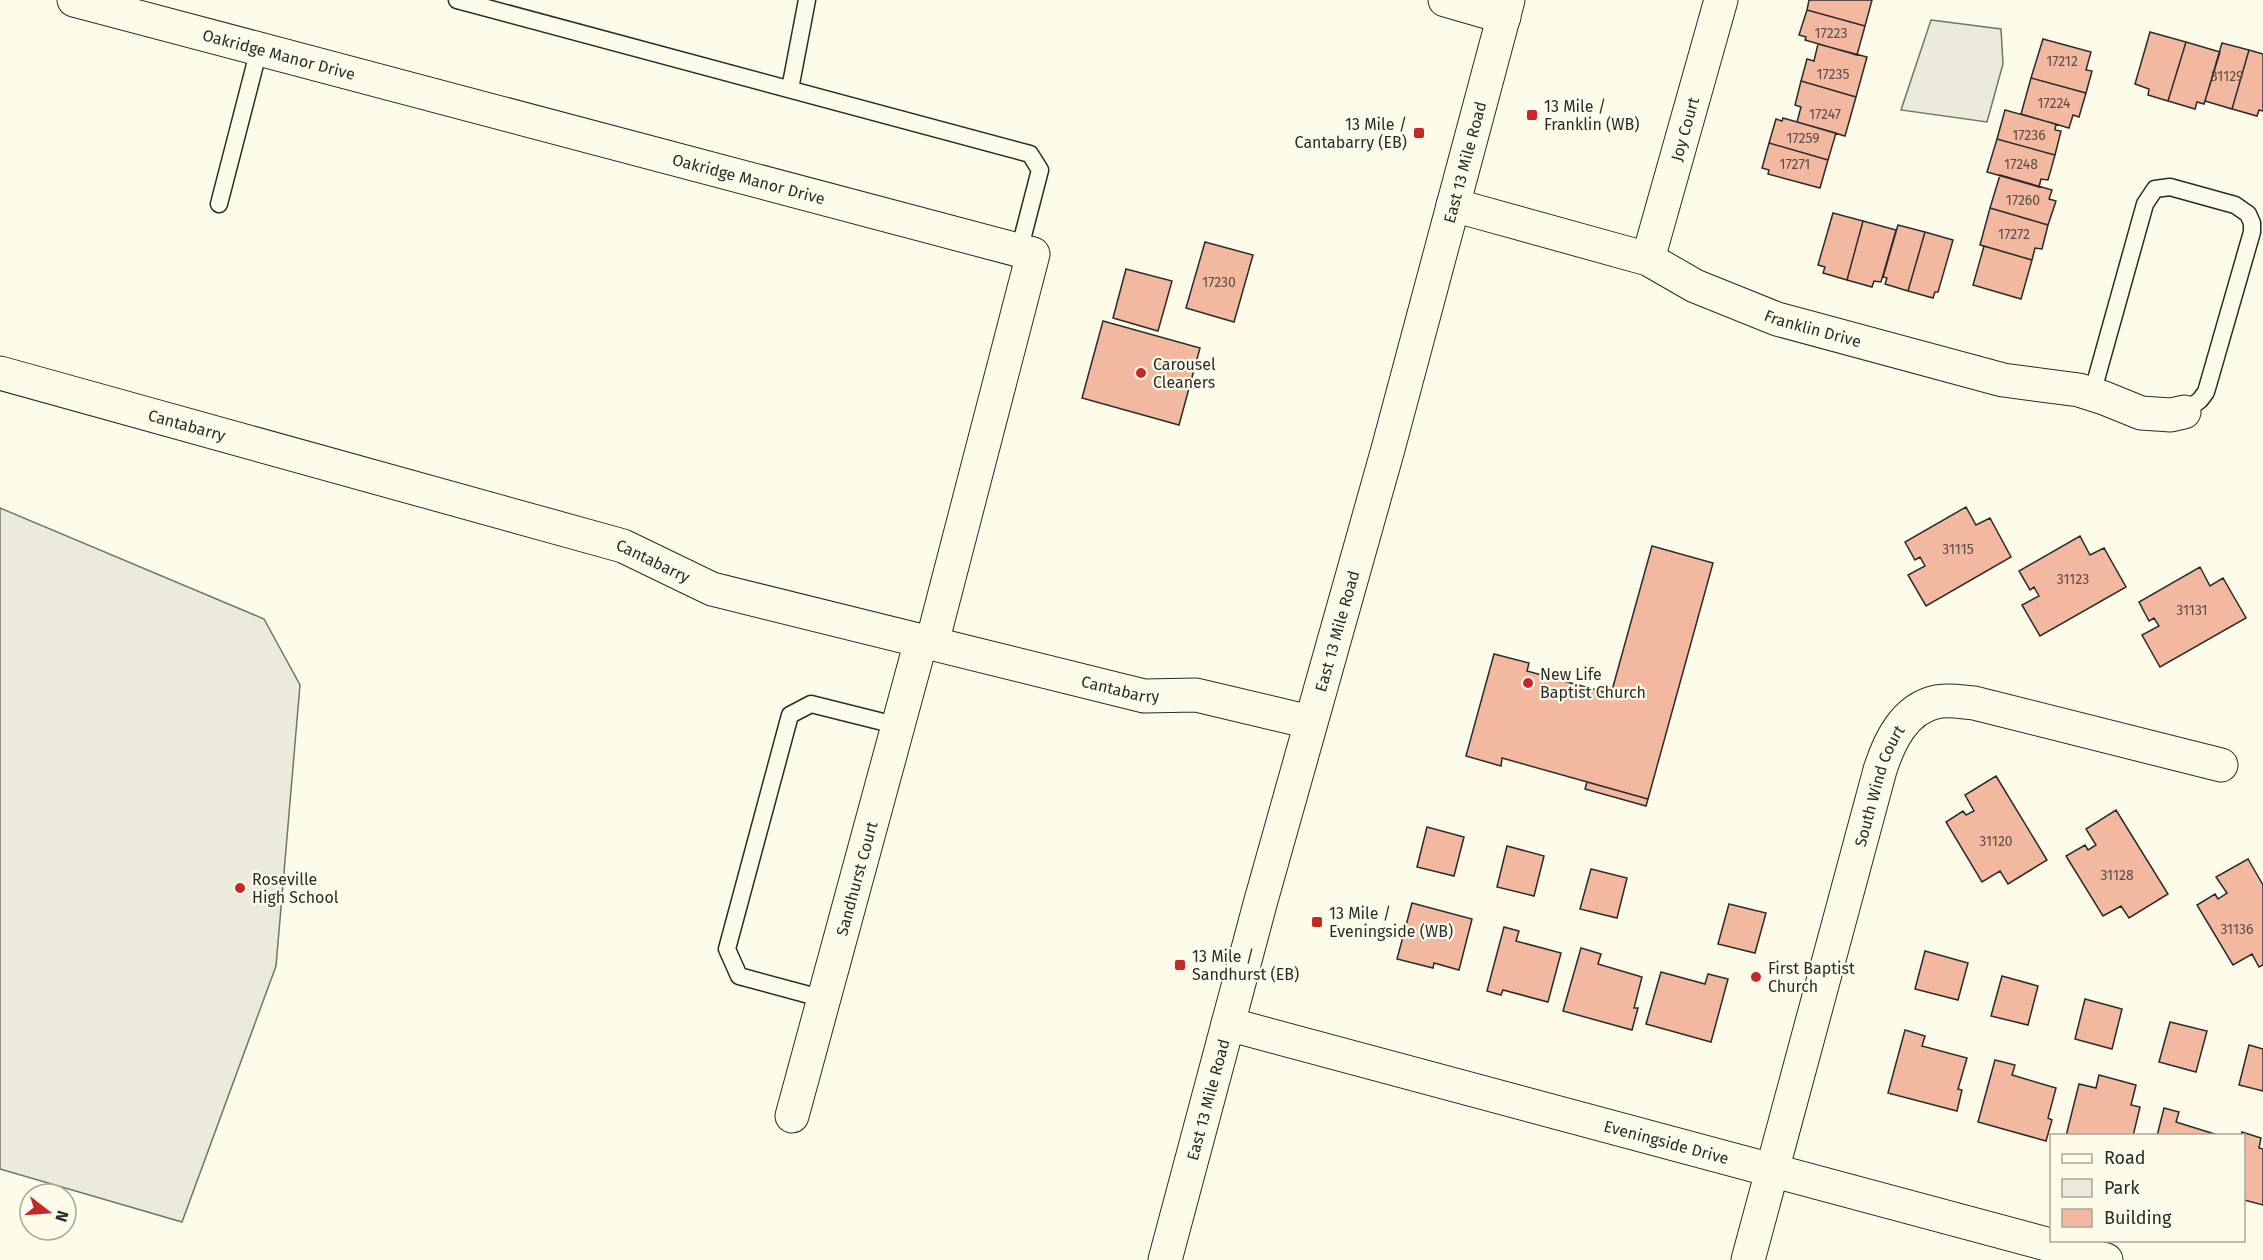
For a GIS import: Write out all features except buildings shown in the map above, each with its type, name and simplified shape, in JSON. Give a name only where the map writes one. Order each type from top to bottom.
[{"type":"street","name":"Oakridge Manor Drive","points":[[74,0],[1019,250]]},
{"type":"street","points":[[1446,0],[1506,8]]},
{"type":"street","name":"Joy Court","points":[[1648,260],[1721,0]]},
{"type":"street","name":"East 13 Mile Road","points":[[1165,1260],[1310,722],[1388,449],[1506,8]]},
{"type":"street","name":"Franklin Drive","points":[[1453,206],[1648,260],[1712,294],[1777,319],[2003,380],[2092,394],[2141,413],[2171,415],[2184,412]]},
{"type":"street","points":[[927,642],[1033,254],[1019,250]]},
{"type":"street","name":"Cantabarry","points":[[0,374],[623,546],[712,589],[1144,696],[1196,695],[1310,722]]},
{"type":"street","name":"Sandhurst Court","points":[[792,1116],[899,726],[927,642]]},
{"type":"street","name":"South Wind Court","points":[[1748,1260],[1880,770],[1887,746],[1899,727],[1913,714],[1936,702],[1974,703],[2221,765]]},
{"type":"street","name":"Eveningside Drive","points":[[1228,1024],[2106,1260]]},
{"type":"lane","points":[[458,0],[1030,154],[1040,170],[1019,250]]},
{"type":"lane","points":[[790,89],[807,0]]},
{"type":"lane","points":[[219,204],[259,49]]},
{"type":"lane","points":[[2092,394],[2145,204],[2155,189],[2170,187],[2235,205],[2248,214],[2252,223],[2252,232],[2206,392],[2193,407],[2184,412]]},
{"type":"lane","points":[[824,999],[739,976],[727,949],[790,715],[811,704],[899,726]]},
{"type":"green space","points":[[1931,20],[2001,29],[2003,64],[1987,122],[1901,110]]},
{"type":"green space","points":[[0,508],[264,619],[300,685],[276,966],[182,1222],[78,1192],[78,1182],[45,1182],[0,1169]]},
{"type":"place","name":"13 Mile / Franklin (WB)","points":[[1532,115]]},
{"type":"place","name":"13 Mile / Cantabarry (EB)","points":[[1419,133]]},
{"type":"place","name":"Carousel Cleaners","points":[[1141,373]]},
{"type":"place","name":"New Life Baptist Church","points":[[1528,683]]},
{"type":"place","name":"Roseville High School","points":[[240,888]]},
{"type":"place","name":"13 Mile / Eveningside (WB)","points":[[1317,922]]},
{"type":"place","name":"13 Mile / Sandhurst (EB)","points":[[1180,965]]},
{"type":"place","name":"First Baptist Church","points":[[1756,977]]}]
